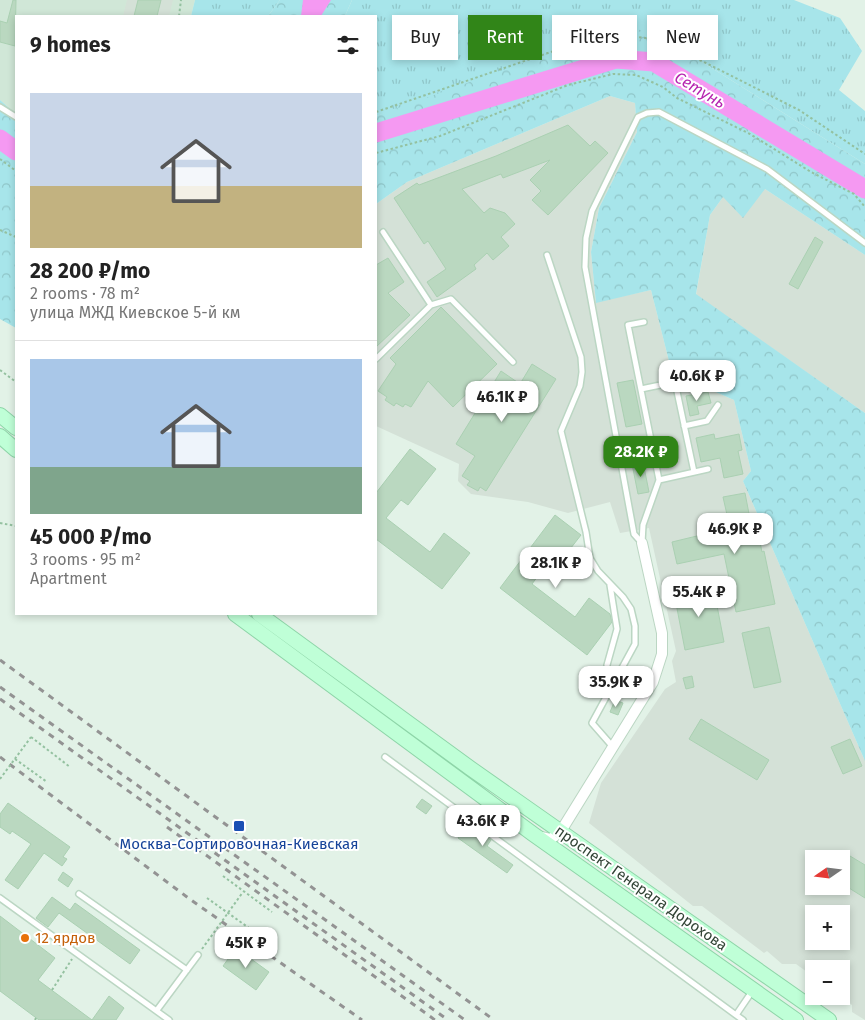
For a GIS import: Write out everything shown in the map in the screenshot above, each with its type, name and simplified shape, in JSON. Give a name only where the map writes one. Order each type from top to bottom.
[{"type":"main road","points":[[0,415],[15,427]]},
{"type":"main road","points":[[0,437],[15,449]]},
{"type":"main road","name":"проспект Генерала Дорохова","points":[[235,615],[533,834],[796,1020]]},
{"type":"main road","name":"проспект Генерала Дорохова","points":[[260,615],[470,768],[828,1020]]},
{"type":"street","points":[[533,834],[552,839],[561,831],[653,682],[662,654],[662,633],[642,543]]},
{"type":"lane","points":[[0,106],[15,116]]},
{"type":"lane","points":[[642,543],[634,534],[586,267],[586,238],[592,211],[638,117],[647,112],[659,112],[767,169],[865,243]]},
{"type":"lane","points":[[383,232],[431,304]]},
{"type":"lane","points":[[547,255],[577,341],[582,372],[580,386],[561,431],[586,532],[590,558],[598,571],[624,597],[631,609],[635,626],[635,644],[592,723],[613,747]]},
{"type":"lane","points":[[377,358],[431,304],[451,299],[513,362]]},
{"type":"lane","points":[[642,543],[643,525],[659,480],[628,325],[644,322]]},
{"type":"lane","points":[[641,389],[675,382],[694,472]]},
{"type":"lane","points":[[684,426],[707,421],[718,405]]},
{"type":"lane","points":[[659,480],[708,470]]},
{"type":"lane","points":[[607,665],[617,629],[610,583]]},
{"type":"lane","points":[[385,757],[743,1020]]},
{"type":"lane","points":[[79,894],[187,970]]},
{"type":"lane","points":[[0,898],[169,1020]]},
{"type":"lane","points":[[157,1010],[198,955]]},
{"type":"lane","points":[[736,1015],[753,990]]},
{"type":"path","points":[[178,15],[182,0]]},
{"type":"path","points":[[377,112],[577,43],[621,37],[638,37],[652,39],[706,62],[800,110],[865,154]]},
{"type":"path","points":[[0,159],[15,170]]},
{"type":"path","points":[[0,230],[15,237]]},
{"type":"path","points":[[0,370],[15,381]]},
{"type":"path","points":[[0,523],[15,526]]},
{"type":"path","points":[[0,779],[31,737],[70,767]]},
{"type":"path","points":[[15,759],[47,782]]},
{"type":"path","points":[[223,876],[272,912]]},
{"type":"path","points":[[202,949],[243,892]]},
{"type":"path","points":[[207,898],[256,933]]},
{"type":"path","points":[[52,990],[76,952]]},
{"type":"shaded area","points":[[0,0],[195,0],[191,15],[15,15],[15,113],[0,100]]},
{"type":"shaded area","points":[[127,0],[173,0],[169,15],[123,15]]},
{"type":"shaded area","points":[[303,0],[331,0],[322,15],[301,15]]},
{"type":"shaded area","points":[[610,96],[635,103],[637,132],[599,208],[591,252],[596,302],[651,290],[672,373],[734,400],[751,471],[743,481],[865,761],[865,1020],[852,1012],[852,1005],[850,1004],[850,960],[805,960],[805,970],[796,964],[782,964],[767,951],[764,953],[702,906],[693,906],[589,823],[601,783],[665,689],[676,682],[672,661],[676,651],[649,528],[620,533],[610,502],[568,513],[528,502],[471,494],[458,481],[459,464],[377,426],[377,203],[407,182]]},
{"type":"shaded area","points":[[765,189],[865,255],[865,413],[696,295],[710,215],[723,197]]},
{"type":"green space","points":[[195,0],[280,0],[269,15],[191,15]]},
{"type":"green space","points":[[280,0],[352,0],[345,15],[269,15]]},
{"type":"green space","points":[[352,0],[794,0],[840,18],[862,51],[839,90],[865,111],[865,164],[699,60],[718,60],[718,15],[647,15],[647,38],[637,41],[637,15],[552,15],[552,60],[572,60],[377,116],[377,15],[345,15]]},
{"type":"green space","points":[[637,31],[647,33],[647,60],[699,60],[865,164],[865,255],[765,189],[743,218],[723,197],[710,215],[696,294],[865,413],[865,761],[743,481],[751,471],[734,400],[672,373],[651,290],[596,303],[591,252],[599,208],[637,132],[635,103],[610,96],[407,182],[377,203],[377,116],[531,60],[542,60],[542,56],[552,52],[552,60],[637,60]]},
{"type":"green space","points":[[0,100],[15,113],[15,327],[0,319]]},
{"type":"building","points":[[13,0],[16,0],[15,46],[0,42],[0,21],[7,23]]},
{"type":"building","points":[[138,0],[161,0],[157,15],[134,15]]},
{"type":"building","points":[[568,125],[590,146],[595,141],[608,153],[548,215],[532,200],[541,191],[530,180],[550,160],[503,178],[501,174],[462,189],[484,213],[490,208],[505,213],[515,224],[501,237],[509,246],[493,260],[487,253],[474,265],[476,269],[437,297],[427,282],[446,269],[428,241],[424,244],[394,198],[417,183],[419,185],[496,156]]},
{"type":"building","points":[[815,237],[823,242],[798,289],[789,284]]},
{"type":"building","points":[[388,258],[404,282],[388,293],[410,315],[377,346],[377,264]]},
{"type":"building","points":[[441,307],[497,364],[453,407],[428,381],[411,407],[405,404],[403,407],[396,403],[394,406],[385,400],[387,397],[378,391],[396,364],[390,358]]},
{"type":"building","points":[[532,364],[556,379],[486,491],[480,487],[478,491],[467,485],[470,481],[462,476],[475,456],[456,444],[501,371],[520,384]]},
{"type":"building","points":[[633,380],[642,424],[626,427],[617,383]]},
{"type":"building","points":[[708,392],[711,403],[697,406],[699,414],[690,416],[686,396]]},
{"type":"building","points":[[714,434],[715,439],[739,434],[742,450],[738,451],[743,474],[724,478],[720,458],[701,462],[696,438]]},
{"type":"building","points":[[410,449],[436,469],[408,505],[401,500],[386,518],[430,552],[444,533],[470,553],[442,589],[377,540],[377,492]]},
{"type":"building","points":[[643,462],[649,492],[638,494],[632,464]]},
{"type":"building","points":[[745,493],[751,524],[756,523],[762,552],[764,551],[775,604],[736,612],[724,554],[677,564],[672,542],[730,528],[723,497]]},
{"type":"building","points":[[555,515],[581,535],[553,571],[546,565],[532,584],[575,617],[589,598],[610,614],[612,622],[587,655],[500,588]]},
{"type":"building","points":[[713,585],[724,642],[685,650],[674,593]]},
{"type":"building","points":[[769,627],[781,682],[754,688],[742,633]]},
{"type":"building","points":[[692,676],[694,687],[686,689],[683,678]]},
{"type":"building","points":[[615,700],[623,703],[618,715],[610,712]]},
{"type":"building","points":[[701,719],[769,760],[757,780],[689,739]]},
{"type":"building","points":[[850,739],[862,766],[843,774],[831,747]]},
{"type":"building","points":[[422,799],[432,806],[426,814],[416,807]]},
{"type":"building","points":[[8,803],[70,847],[63,857],[67,859],[62,866],[44,853],[18,889],[5,880],[31,844],[12,831],[10,834],[0,827],[0,814]]},
{"type":"building","points":[[468,824],[491,840],[487,846],[513,865],[507,873],[458,838]]},
{"type":"building","points":[[850,856],[865,865],[865,898],[850,889]]},
{"type":"building","points":[[63,872],[73,879],[68,887],[58,880]]},
{"type":"building","points":[[52,897],[70,910],[75,903],[140,950],[130,964],[59,913],[48,927],[36,918]]},
{"type":"building","points":[[0,916],[55,958],[38,980],[92,1020],[39,1020],[0,991]]},
{"type":"building","points":[[236,948],[269,972],[256,990],[223,966]]},
{"type":"building","points":[[109,996],[124,1008],[116,1020],[92,1020]]},
{"type":"waterway","name":"Сетунь","points":[[377,133],[616,59],[654,62],[865,189]]},
{"type":"waterway","name":"Сетунь","points":[[0,139],[15,150]]},
{"type":"railway","points":[[0,660],[494,1020]]},
{"type":"railway","points":[[0,687],[465,1020]]},
{"type":"railway","points":[[0,699],[448,1020]]},
{"type":"railway","points":[[0,757],[191,900],[362,1020]]},
{"type":"railway","points":[[167,827],[435,1020]]},
{"type":"place","name":"Москва-Сортировочная-Киевская","points":[[239,826]]},
{"type":"place","name":"12 ярдов","points":[[25,938]]}]
